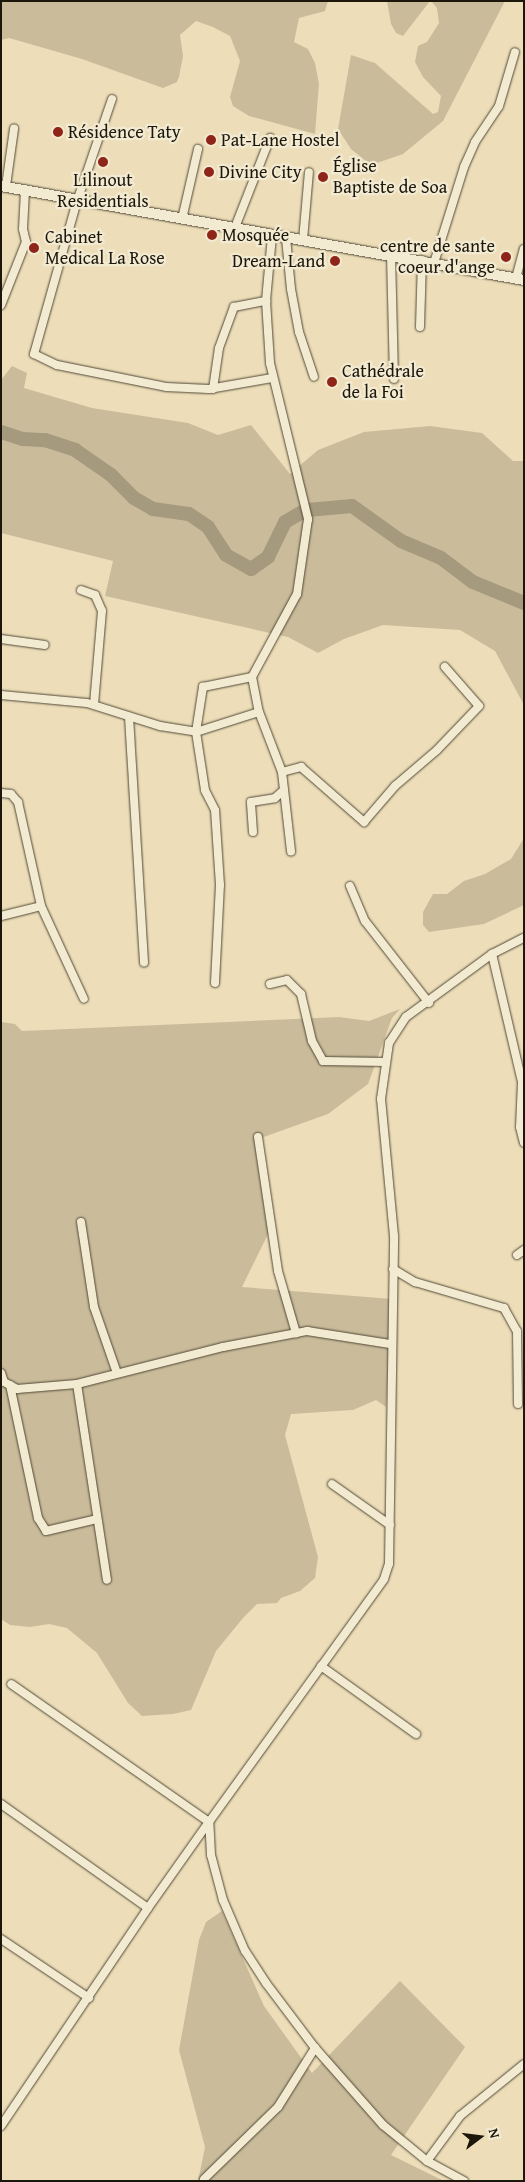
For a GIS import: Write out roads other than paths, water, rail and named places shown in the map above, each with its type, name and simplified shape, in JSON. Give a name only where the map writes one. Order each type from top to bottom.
[{"type":"main road","points":[[4,186],[25,192],[182,219],[234,230],[422,260],[520,279]]},
{"type":"street","points":[[434,263],[464,167],[476,142],[499,106],[516,52]]},
{"type":"street","points":[[112,100],[77,201],[34,354],[45,362],[166,387],[213,389],[272,378]]},
{"type":"street","points":[[4,186],[14,130]]},
{"type":"street","points":[[234,230],[270,138]]},
{"type":"street","points":[[182,219],[198,149]]},
{"type":"street","points":[[303,240],[308,172]]},
{"type":"street","points":[[1,305],[26,242],[23,229],[25,192]]},
{"type":"street","points":[[272,236],[266,301],[272,378],[308,519],[297,594],[252,677],[259,712],[282,772],[291,851]]},
{"type":"street","points":[[286,238],[291,288],[299,332],[314,377]]},
{"type":"street","points":[[520,279],[524,249]]},
{"type":"street","points":[[391,255],[394,379]]},
{"type":"street","points":[[420,327],[422,260]]},
{"type":"street","points":[[213,389],[219,348],[234,307],[266,301]]},
{"type":"street","points":[[81,590],[95,595],[102,611],[94,706]]},
{"type":"street","points":[[1,639],[45,645]]},
{"type":"street","points":[[282,772],[302,767],[364,822],[395,786],[437,750],[479,706],[445,667]]},
{"type":"street","points":[[215,983],[220,885],[215,810],[205,790],[196,732],[202,687],[252,677]]},
{"type":"street","points":[[1,695],[94,706],[129,717],[196,732],[259,712]]},
{"type":"street","points":[[129,717],[144,963]]},
{"type":"street","points":[[253,832],[251,802],[275,798],[284,790]]},
{"type":"street","points":[[1,793],[11,794],[18,802],[40,906],[84,1000]]},
{"type":"street","points":[[350,886],[365,921],[429,1002]]},
{"type":"street","points":[[1,916],[40,906]]},
{"type":"street","points":[[1,2126],[148,1908],[384,1579],[389,1564],[390,1344],[394,1236],[382,1118],[386,1062],[393,1034],[406,1017],[492,954],[524,938]]},
{"type":"street","points":[[492,954],[522,1082],[520,1127],[524,1142]]},
{"type":"street","points":[[270,984],[287,980],[301,994],[312,1042],[323,1061],[386,1062]]},
{"type":"street","points":[[258,1137],[278,1271],[296,1333]]},
{"type":"street","points":[[81,1222],[94,1306],[117,1373]]},
{"type":"street","points":[[517,1255],[524,1250]]},
{"type":"street","points":[[393,1269],[415,1282],[504,1308],[517,1331],[518,1404]]},
{"type":"street","points":[[1,1373],[4,1382],[17,1389],[77,1384],[117,1373],[307,1331],[390,1344]]},
{"type":"street","points":[[77,1384],[107,1580]]},
{"type":"street","points":[[10,1385],[38,1518],[46,1531],[97,1519]]},
{"type":"street","points":[[332,1484],[390,1525]]},
{"type":"street","points":[[321,1666],[416,1734]]},
{"type":"street","points":[[11,1684],[209,1822]]},
{"type":"street","points":[[1,1804],[148,1908]]},
{"type":"street","points":[[209,1822],[211,1855],[223,1900],[245,1951],[315,2048],[383,2125],[427,2161],[464,2181]]},
{"type":"street","points":[[1,1939],[89,1998]]},
{"type":"street","points":[[204,2179],[278,2107],[315,2048]]},
{"type":"street","points":[[427,2161],[460,2116],[524,2064]]},
{"type":"waterway","points":[[1,432],[23,439],[45,440],[75,450],[111,475],[134,498],[153,509],[189,514],[208,527],[226,555],[251,569],[268,557],[285,522],[304,511]]},
{"type":"waterway","points":[[308,510],[352,506],[401,541],[441,558],[473,582],[524,603]]},
{"type":"place","name":"Résidence Taty","points":[[58,132]]},
{"type":"place","name":"Pat-Lane Hostel","points":[[211,140]]},
{"type":"place","name":"Lilinout Residentials","points":[[103,162]]},
{"type":"place","name":"Divine City","points":[[209,172]]},
{"type":"place","name":"Église Baptiste de Soa","points":[[323,177]]},
{"type":"place","name":"Mosquée","points":[[212,235]]},
{"type":"place","name":"Cabinet Medical La Rose","points":[[34,248]]},
{"type":"place","name":"centre de sante coeur d'ange","points":[[506,257]]},
{"type":"place","name":"Dream-Land","points":[[335,261]]},
{"type":"place","name":"Cathédrale de la Foi","points":[[332,382]]}]
